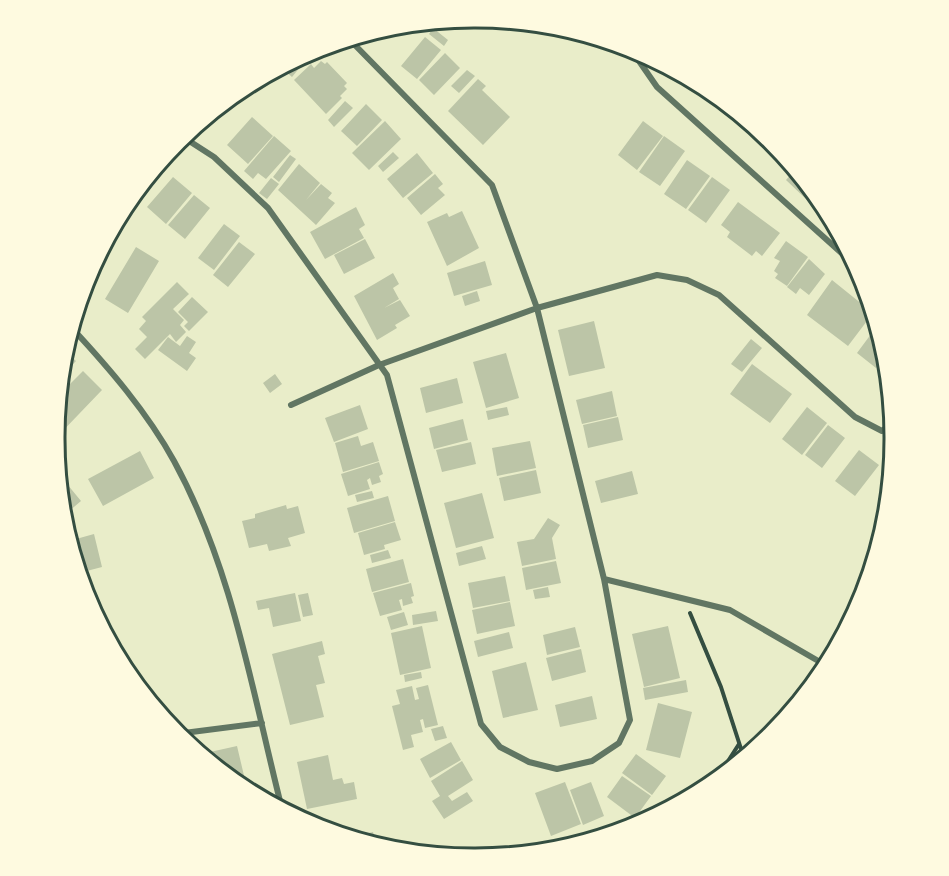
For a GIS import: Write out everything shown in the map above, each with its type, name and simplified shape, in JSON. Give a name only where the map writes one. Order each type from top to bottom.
[{"type":"street","points":[[191,142],[214,158],[268,208],[387,375],[480,724],[500,747],[529,762],[557,769],[592,761],[619,743],[630,720],[604,579],[537,309],[492,185],[357,46]]},
{"type":"street","points":[[642,65],[657,87],[838,250]]},
{"type":"street","points":[[291,405],[379,365],[537,309],[657,275],[687,280],[719,295],[855,417],[882,431],[884,430]]},
{"type":"street","points":[[78,336],[143,413],[185,483],[207,534],[241,634],[279,798]]},
{"type":"street","points":[[604,579],[730,610],[818,661]]},
{"type":"street","points":[[190,732],[262,723]]},
{"type":"path","points":[[683,598],[721,687],[741,749]]},
{"type":"path","points":[[731,758],[739,744]]},
{"type":"building","points":[[436,30],[448,40],[444,46],[429,34]]},
{"type":"building","points":[[425,37],[441,50],[417,79],[401,66]]},
{"type":"building","points":[[445,53],[460,68],[434,95],[419,80]]},
{"type":"building","points":[[321,61],[325,64],[327,62],[347,83],[344,86],[347,89],[340,96],[342,98],[326,114],[294,80],[311,64],[314,68]]},
{"type":"building","points":[[299,68],[292,77],[288,74]]},
{"type":"building","points":[[467,70],[475,76],[459,93],[451,86]]},
{"type":"building","points":[[478,79],[486,86],[482,90],[510,117],[483,145],[448,111]]},
{"type":"building","points":[[345,101],[353,108],[334,127],[328,120]]},
{"type":"building","points":[[366,104],[382,120],[357,146],[341,131]]},
{"type":"building","points":[[252,117],[273,136],[248,164],[227,145]]},
{"type":"building","points":[[385,121],[401,139],[369,170],[352,153]]},
{"type":"building","points":[[643,121],[663,136],[637,170],[618,155]]},
{"type":"building","points":[[274,136],[291,151],[266,179],[258,173],[253,179],[244,171]]},
{"type":"building","points":[[664,136],[685,151],[660,186],[639,172]]},
{"type":"building","points":[[393,152],[399,158],[383,172],[378,166]]},
{"type":"building","points":[[417,153],[433,173],[403,198],[387,179]]},
{"type":"building","points":[[290,155],[296,159],[279,182],[273,177]]},
{"type":"building","points":[[687,160],[710,176],[686,209],[664,194]]},
{"type":"building","points":[[299,164],[320,183],[306,200],[321,184],[332,193],[328,198],[335,203],[316,225],[278,190]]},
{"type":"building","points":[[435,174],[443,184],[438,188],[445,195],[421,215],[407,198]]},
{"type":"building","points":[[173,177],[192,193],[166,224],[147,207]]},
{"type":"building","points":[[712,177],[730,190],[706,223],[688,210]]},
{"type":"building","points":[[789,177],[808,201],[786,180]]},
{"type":"building","points":[[271,178],[279,184],[267,199],[259,193]]},
{"type":"building","points":[[194,195],[210,208],[185,239],[168,225]]},
{"type":"building","points":[[738,202],[780,233],[762,256],[756,251],[752,256],[727,237],[730,232],[721,225]]},
{"type":"building","points":[[356,207],[365,225],[359,229],[364,238],[325,259],[310,232]]},
{"type":"building","points":[[462,211],[479,248],[447,266],[427,222],[447,213],[449,217]]},
{"type":"building","points":[[224,224],[240,236],[214,270],[198,258]]},
{"type":"building","points":[[365,239],[375,258],[344,274],[334,255]]},
{"type":"building","points":[[786,241],[808,257],[787,286],[775,278],[778,274],[774,271],[780,261],[774,258]]},
{"type":"building","points":[[239,242],[255,254],[228,287],[213,275]]},
{"type":"building","points":[[136,247],[159,261],[128,313],[105,299]]},
{"type":"building","points":[[809,259],[825,274],[809,295],[800,288],[796,294],[787,287]]},
{"type":"building","points":[[485,261],[492,285],[454,296],[447,273]]},
{"type":"building","points":[[393,273],[399,284],[393,288],[399,299],[384,308],[400,300],[410,316],[395,325],[397,328],[377,340],[354,296]]},
{"type":"building","points":[[832,280],[861,303],[867,321],[848,346],[807,315]]},
{"type":"building","points":[[177,282],[189,294],[173,309],[184,320],[180,325],[186,332],[176,342],[170,334],[145,359],[135,349],[147,337],[139,329],[146,321],[142,317]]},
{"type":"building","points":[[477,291],[480,301],[465,306],[462,296]]},
{"type":"building","points":[[192,297],[208,312],[189,331],[184,326],[188,322],[178,312]]},
{"type":"building","points":[[594,321],[605,368],[569,376],[558,330]]},
{"type":"building","points":[[871,335],[877,366],[876,368],[857,353]]},
{"type":"building","points":[[187,336],[196,342],[189,353],[196,358],[187,371],[158,350],[168,337],[180,346]]},
{"type":"building","points":[[751,339],[762,348],[742,372],[731,364]]},
{"type":"building","points":[[506,353],[519,398],[486,408],[473,362]]},
{"type":"building","points":[[752,364],[792,394],[770,423],[730,394]]},
{"type":"building","points":[[83,371],[102,390],[65,428],[66,411],[69,385]]},
{"type":"building","points":[[275,374],[282,384],[270,393],[263,383]]},
{"type":"building","points":[[457,378],[463,403],[426,413],[420,388]]},
{"type":"building","points":[[612,391],[617,416],[582,424],[576,400]]},
{"type":"building","points":[[360,405],[368,429],[334,442],[325,418]]},
{"type":"building","points":[[507,407],[509,415],[488,420],[486,411]]},
{"type":"building","points":[[807,407],[827,423],[802,455],[782,439]]},
{"type":"building","points":[[618,417],[623,440],[588,448],[583,425]]},
{"type":"building","points":[[463,419],[468,440],[434,449],[429,428]]},
{"type":"building","points":[[828,425],[845,438],[822,468],[805,455]]},
{"type":"building","points":[[358,436],[361,446],[373,442],[379,461],[343,472],[335,443]]},
{"type":"building","points":[[530,441],[536,468],[497,476],[492,448]]},
{"type":"building","points":[[471,442],[476,464],[442,472],[436,450]]},
{"type":"building","points":[[859,450],[879,465],[855,496],[835,481]]},
{"type":"building","points":[[140,451],[154,478],[103,506],[88,479]]},
{"type":"building","points":[[379,462],[383,474],[379,476],[381,482],[372,485],[370,478],[367,480],[370,489],[348,496],[341,474]]},
{"type":"building","points":[[536,470],[541,493],[504,501],[499,478]]},
{"type":"building","points":[[632,471],[638,494],[601,503],[595,481]]},
{"type":"building","points":[[68,486],[81,501],[72,509]]},
{"type":"building","points":[[372,491],[374,498],[357,502],[355,495]]},
{"type":"building","points":[[482,493],[494,538],[456,548],[444,503]]},
{"type":"building","points":[[388,496],[395,521],[354,533],[347,508]]},
{"type":"building","points":[[286,505],[287,509],[298,506],[305,533],[288,538],[291,546],[269,551],[267,544],[249,548],[242,521],[255,518],[255,514]]},
{"type":"building","points":[[548,518],[560,525],[552,538],[556,559],[522,566],[517,542],[534,539]]},
{"type":"building","points":[[395,522],[401,540],[384,545],[385,549],[364,555],[358,533]]},
{"type":"building","points":[[94,534],[102,567],[87,571],[78,539]]},
{"type":"building","points":[[482,546],[486,559],[459,566],[456,553]]},
{"type":"building","points":[[388,550],[391,558],[372,563],[370,555]]},
{"type":"building","points":[[403,559],[409,582],[372,592],[366,569]]},
{"type":"building","points":[[556,561],[561,583],[526,590],[522,568]]},
{"type":"building","points":[[505,576],[510,601],[473,608],[468,583]]},
{"type":"building","points":[[411,583],[413,603],[403,606],[402,599],[399,600],[402,610],[380,616],[373,593]]},
{"type":"building","points":[[548,587],[550,597],[535,599],[533,590]]},
{"type":"building","points":[[295,593],[301,621],[273,627],[269,608],[258,610],[256,601]]},
{"type":"building","points":[[308,593],[313,615],[303,617],[298,595]]},
{"type":"building","points":[[510,602],[515,626],[477,634],[472,610]]},
{"type":"building","points":[[436,611],[438,621],[413,625],[412,615]]},
{"type":"building","points":[[404,612],[408,625],[391,630],[387,617]]},
{"type":"building","points":[[422,626],[431,668],[400,675],[391,633]]},
{"type":"building","points":[[668,626],[680,678],[644,687],[632,634]]},
{"type":"building","points":[[575,627],[580,647],[547,655],[543,635]]},
{"type":"building","points":[[509,632],[513,648],[478,657],[474,641]]},
{"type":"building","points":[[322,641],[325,654],[318,656],[325,683],[316,685],[324,717],[290,725],[272,654]]},
{"type":"building","points":[[581,649],[586,672],[552,681],[546,658]]},
{"type":"building","points":[[526,662],[538,710],[503,718],[492,671]]},
{"type":"building","points":[[421,672],[422,678],[405,682],[404,675]]},
{"type":"building","points":[[686,680],[688,692],[645,700],[643,688]]},
{"type":"building","points":[[428,685],[438,725],[425,728],[423,719],[420,720],[423,732],[411,735],[414,747],[403,750],[392,706],[400,704],[396,690],[412,686],[415,700],[419,699],[416,688]]},
{"type":"building","points":[[592,696],[597,719],[560,727],[555,705]]},
{"type":"building","points":[[658,703],[692,712],[680,758],[646,750]]},
{"type":"building","points":[[443,726],[447,738],[435,741],[431,729]]},
{"type":"building","points":[[451,742],[461,760],[430,778],[420,759]]},
{"type":"building","points":[[237,746],[244,776],[225,763],[211,752]]},
{"type":"building","points":[[636,754],[666,776],[652,795],[622,773]]},
{"type":"building","points":[[328,755],[333,780],[342,778],[344,784],[354,782],[357,799],[307,809],[297,762]]},
{"type":"building","points":[[462,761],[473,780],[448,796],[452,801],[467,792],[473,801],[444,819],[432,801],[440,796],[431,781]]},
{"type":"building","points":[[622,776],[651,796],[639,812],[632,816],[607,797]]},
{"type":"building","points":[[565,782],[581,824],[551,836],[535,793]]},
{"type":"building","points":[[591,782],[604,816],[583,825],[570,790]]}]
